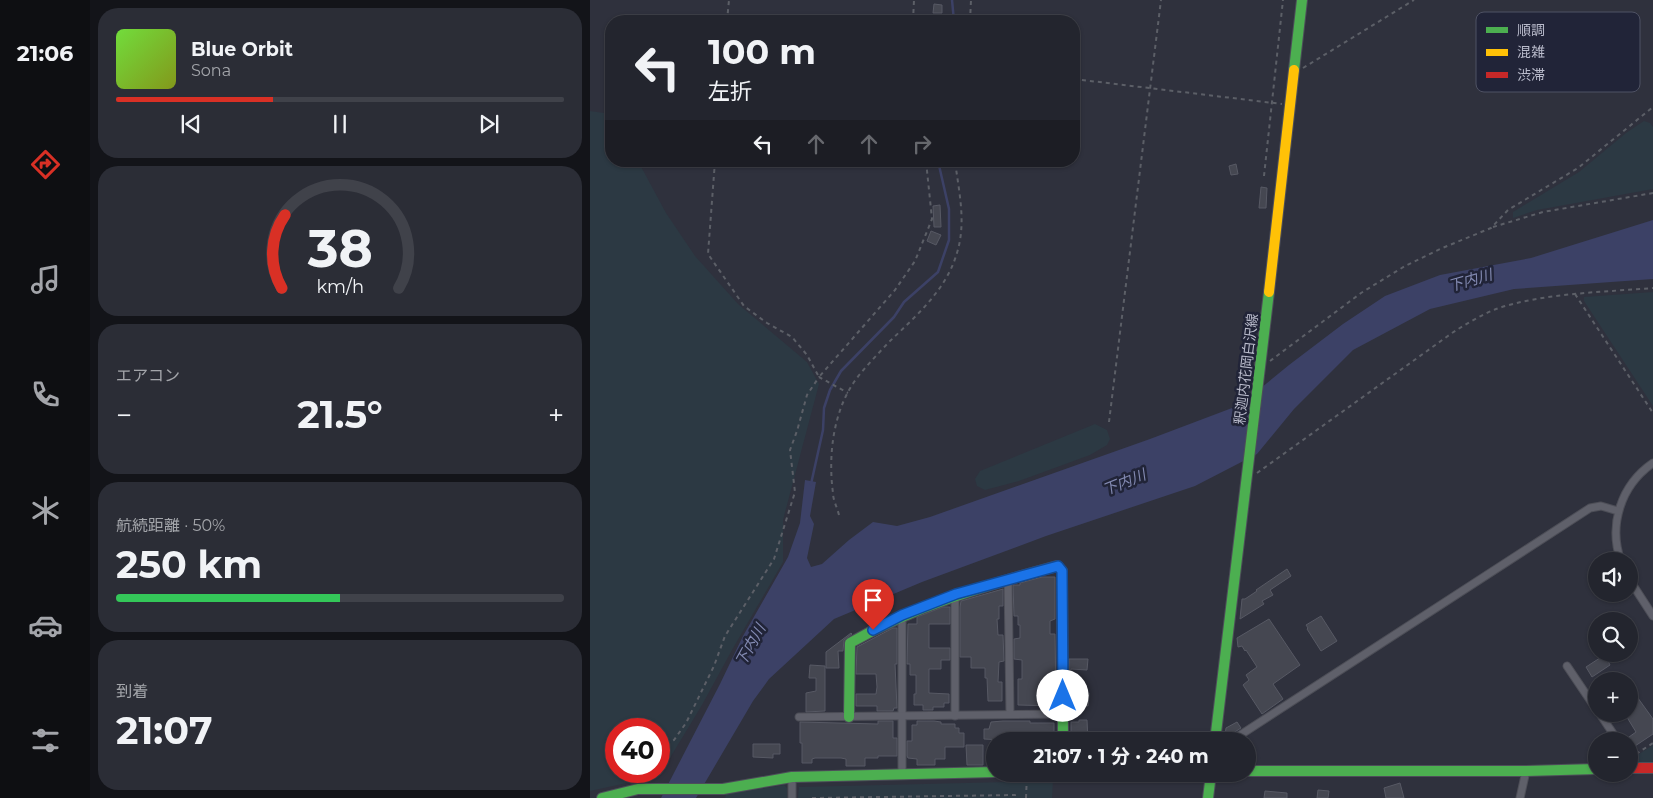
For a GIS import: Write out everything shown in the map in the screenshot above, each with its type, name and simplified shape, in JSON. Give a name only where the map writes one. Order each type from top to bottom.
[{"type":"street","name":"釈迦内花岡白沢線","points":[[1216,732],[1302,0]]},
{"type":"street","points":[[1618,552],[1615,527],[1618,511],[1630,484],[1653,463]]},
{"type":"street","points":[[1244,732],[1590,508],[1601,506],[1618,511]]},
{"type":"street","points":[[849,717],[850,643],[902,615],[956,594],[1058,566],[1062,571],[1063,732]]},
{"type":"street","points":[[1008,579],[1010,714]]},
{"type":"street","points":[[1638,593],[1653,616]]},
{"type":"street","points":[[956,594],[956,716]]},
{"type":"street","points":[[902,615],[902,774]]},
{"type":"street","points":[[1567,666],[1588,696]]},
{"type":"street","points":[[799,717],[1063,714]]},
{"type":"street","points":[[1638,764],[1653,768]]},
{"type":"street","points":[[1256,771],[1588,769]]},
{"type":"street","points":[[1520,798],[1526,771]]},
{"type":"street","points":[[602,798],[638,789],[723,789],[792,777],[986,772]]},
{"type":"street","points":[[792,777],[792,798]]},
{"type":"street","points":[[1208,798],[1210,782]]},
{"type":"path","points":[[728,15],[729,0]]},
{"type":"path","points":[[913,15],[914,0]]},
{"type":"path","points":[[970,15],[971,0]]},
{"type":"path","points":[[1110,422],[1160,0]]},
{"type":"path","points":[[1264,176],[1283,0]]},
{"type":"path","points":[[1293,74],[1414,0]]},
{"type":"path","points":[[1080,80],[1290,105]]},
{"type":"path","points":[[1491,228],[1508,210],[1578,168],[1653,107]]},
{"type":"path","points":[[715,167],[708,254],[744,306],[792,337],[808,355],[819,376],[848,393]]},
{"type":"path","points":[[670,742],[674,740],[686,723],[714,666],[725,636],[774,559],[795,492],[790,450],[807,396],[819,376],[896,290],[915,261],[932,219],[927,167]]},
{"type":"path","points":[[839,515],[833,494],[831,458],[836,425],[853,384],[867,366],[917,316],[937,291],[956,256],[960,240],[962,213],[956,167]]},
{"type":"path","points":[[1259,371],[1302,336],[1361,293],[1405,266],[1440,249],[1491,228],[1543,212],[1653,193]]},
{"type":"path","points":[[1247,477],[1452,332],[1497,309],[1533,300],[1575,294],[1653,288]]},
{"type":"path","points":[[1575,294],[1653,412]]},
{"type":"path","points":[[1638,754],[1653,743]]},
{"type":"path","points":[[1026,798],[1027,782]]},
{"type":"path","points":[[812,798],[1015,795],[1015,798]]},
{"type":"shaded area","points":[[590,111],[605,113],[605,167],[641,167],[666,213],[695,256],[738,304],[807,362],[819,384],[783,520],[783,562],[670,758],[670,718],[605,718],[605,783],[627,783],[590,791]]},
{"type":"shaded area","points":[[1644,121],[1650,123],[1653,127],[1653,189],[1537,210],[1513,218],[1513,212],[1579,172],[1626,133]]},
{"type":"shaded area","points":[[1653,292],[1653,406],[1584,301],[1584,297]]},
{"type":"shaded area","points":[[1095,424],[1107,430],[1110,439],[1107,445],[1090,455],[1019,481],[985,490],[977,486],[975,479],[980,471]]},
{"type":"shaded area","points":[[1653,745],[1653,762],[1638,762],[1638,755]]},
{"type":"shaded area","points":[[1053,782],[1052,798],[798,798],[799,787]]},
{"type":"shaded area","points":[[784,785],[787,788],[787,798],[725,798],[726,794]]},
{"type":"water","name":"下内川","points":[[1653,220],[1653,279],[1514,289],[1430,309],[1353,350],[1294,409],[1257,454],[1195,486],[1046,536],[922,582],[834,619],[769,679],[753,701],[696,798],[661,798],[743,636],[788,557],[800,523],[805,480],[816,482],[810,516],[814,524],[807,558],[811,567],[822,564],[873,522],[897,526],[930,517],[1240,405],[1343,324],[1385,296],[1440,275],[1531,258]]},
{"type":"building","points":[[934,4],[942,5],[942,13],[933,13]]},
{"type":"building","points":[[1236,164],[1238,174],[1231,175],[1229,166]]},
{"type":"building","points":[[1261,187],[1267,188],[1266,208],[1259,208]]},
{"type":"building","points":[[940,205],[941,227],[934,227],[933,206]]},
{"type":"building","points":[[931,231],[941,235],[936,245],[927,241]]},
{"type":"building","points":[[1287,569],[1291,576],[1270,590],[1273,595],[1262,601],[1264,604],[1240,619],[1242,599],[1257,591]]},
{"type":"building","points":[[1042,577],[1055,577],[1055,619],[1050,621],[1050,634],[1055,634],[1056,706],[1018,705],[1018,679],[1022,679],[1022,660],[1014,659],[1014,639],[1020,638],[1020,625],[1018,625],[1018,616],[1014,616],[1013,585],[1020,585],[1020,583]]},
{"type":"building","points":[[1003,589],[1003,606],[999,606],[999,619],[997,619],[998,635],[1003,635],[1004,661],[999,662],[998,682],[1002,682],[1002,701],[988,701],[985,668],[971,668],[971,657],[960,657],[960,607],[961,601]]},
{"type":"building","points":[[943,607],[950,607],[950,624],[929,624],[929,648],[950,648],[950,660],[941,660],[941,669],[929,669],[929,693],[949,694],[949,703],[944,703],[944,707],[933,707],[933,710],[923,710],[923,705],[914,705],[916,675],[910,675],[910,664],[907,664],[908,624],[917,624],[917,617]]},
{"type":"building","points":[[1321,616],[1337,641],[1321,651],[1306,625]]},
{"type":"building","points":[[1269,619],[1300,665],[1273,684],[1283,699],[1262,714],[1243,685],[1249,680],[1246,675],[1257,667],[1246,650],[1242,646],[1238,647],[1237,638]]},
{"type":"building","points":[[893,628],[897,628],[897,664],[895,664],[897,708],[894,708],[893,711],[877,711],[877,706],[856,706],[856,694],[876,694],[877,687],[876,674],[856,674],[857,647]]},
{"type":"building","points":[[851,633],[844,640],[843,651],[838,651],[839,668],[826,668],[826,652]]},
{"type":"building","points":[[1069,659],[1088,659],[1087,670],[1071,669],[1071,673],[1069,673]]},
{"type":"building","points":[[1594,662],[1608,662],[1610,665],[1600,672],[1589,672],[1586,667]]},
{"type":"building","points":[[810,665],[825,666],[825,711],[806,712],[806,693],[816,691],[816,678],[809,678]]},
{"type":"building","points":[[1071,692],[1089,693],[1088,706],[1070,706]]},
{"type":"building","points":[[1638,698],[1653,719],[1653,734],[1638,744],[1638,732],[1636,732],[1630,722],[1638,722]]},
{"type":"building","points":[[1079,720],[1087,720],[1088,732],[1071,732],[1071,722],[1079,722]]},
{"type":"building","points":[[878,721],[893,721],[893,738],[897,738],[897,756],[865,758],[865,766],[846,766],[846,759],[841,758],[815,758],[812,759],[812,763],[802,763],[800,722],[878,724]]},
{"type":"building","points":[[917,721],[955,724],[955,728],[959,728],[959,733],[964,733],[964,747],[945,747],[945,759],[935,759],[935,765],[917,765],[917,759],[908,758],[907,756],[907,741],[912,741],[912,725],[917,725]]},
{"type":"building","points":[[1030,721],[1030,723],[1054,723],[1054,732],[986,732],[986,739],[984,739],[984,729],[989,729],[991,722]]},
{"type":"building","points":[[1237,722],[1241,728],[1235,732],[1225,732],[1226,728]]},
{"type":"building","points":[[753,744],[780,744],[780,754],[773,754],[773,758],[753,757]]},
{"type":"building","points":[[966,745],[983,745],[983,765],[967,765]]},
{"type":"building","points":[[1400,783],[1404,798],[1386,798],[1384,788]]},
{"type":"building","points":[[1318,790],[1329,791],[1328,798],[1317,798]]},
{"type":"building","points":[[1265,791],[1287,793],[1287,798],[1264,798]]},
{"type":"waterway","points":[[952,0],[953,15]]},
{"type":"waterway","points":[[811,484],[823,430],[824,408],[830,390],[841,371],[894,317],[904,302],[938,272],[949,240],[949,209],[939,167]]},
{"type":"traffic: fast","points":[[1294,70],[1302,0]]},
{"type":"traffic: fast","points":[[1216,732],[1269,292]]},
{"type":"traffic: fast","points":[[849,717],[850,643],[925,607],[977,589],[1057,566],[1062,571],[1063,732]]},
{"type":"traffic: fast","points":[[1256,771],[1588,769]]},
{"type":"traffic: fast","points":[[602,798],[638,789],[723,789],[792,777],[986,772]]},
{"type":"traffic: fast","points":[[1208,798],[1210,782]]},
{"type":"traffic: slow","points":[[1269,292],[1294,70]]},
{"type":"traffic: jam","points":[[1638,768],[1653,768]]},
{"type":"route","points":[[873,630],[902,615],[956,594],[1058,566],[1062,571],[1063,696]]}]
